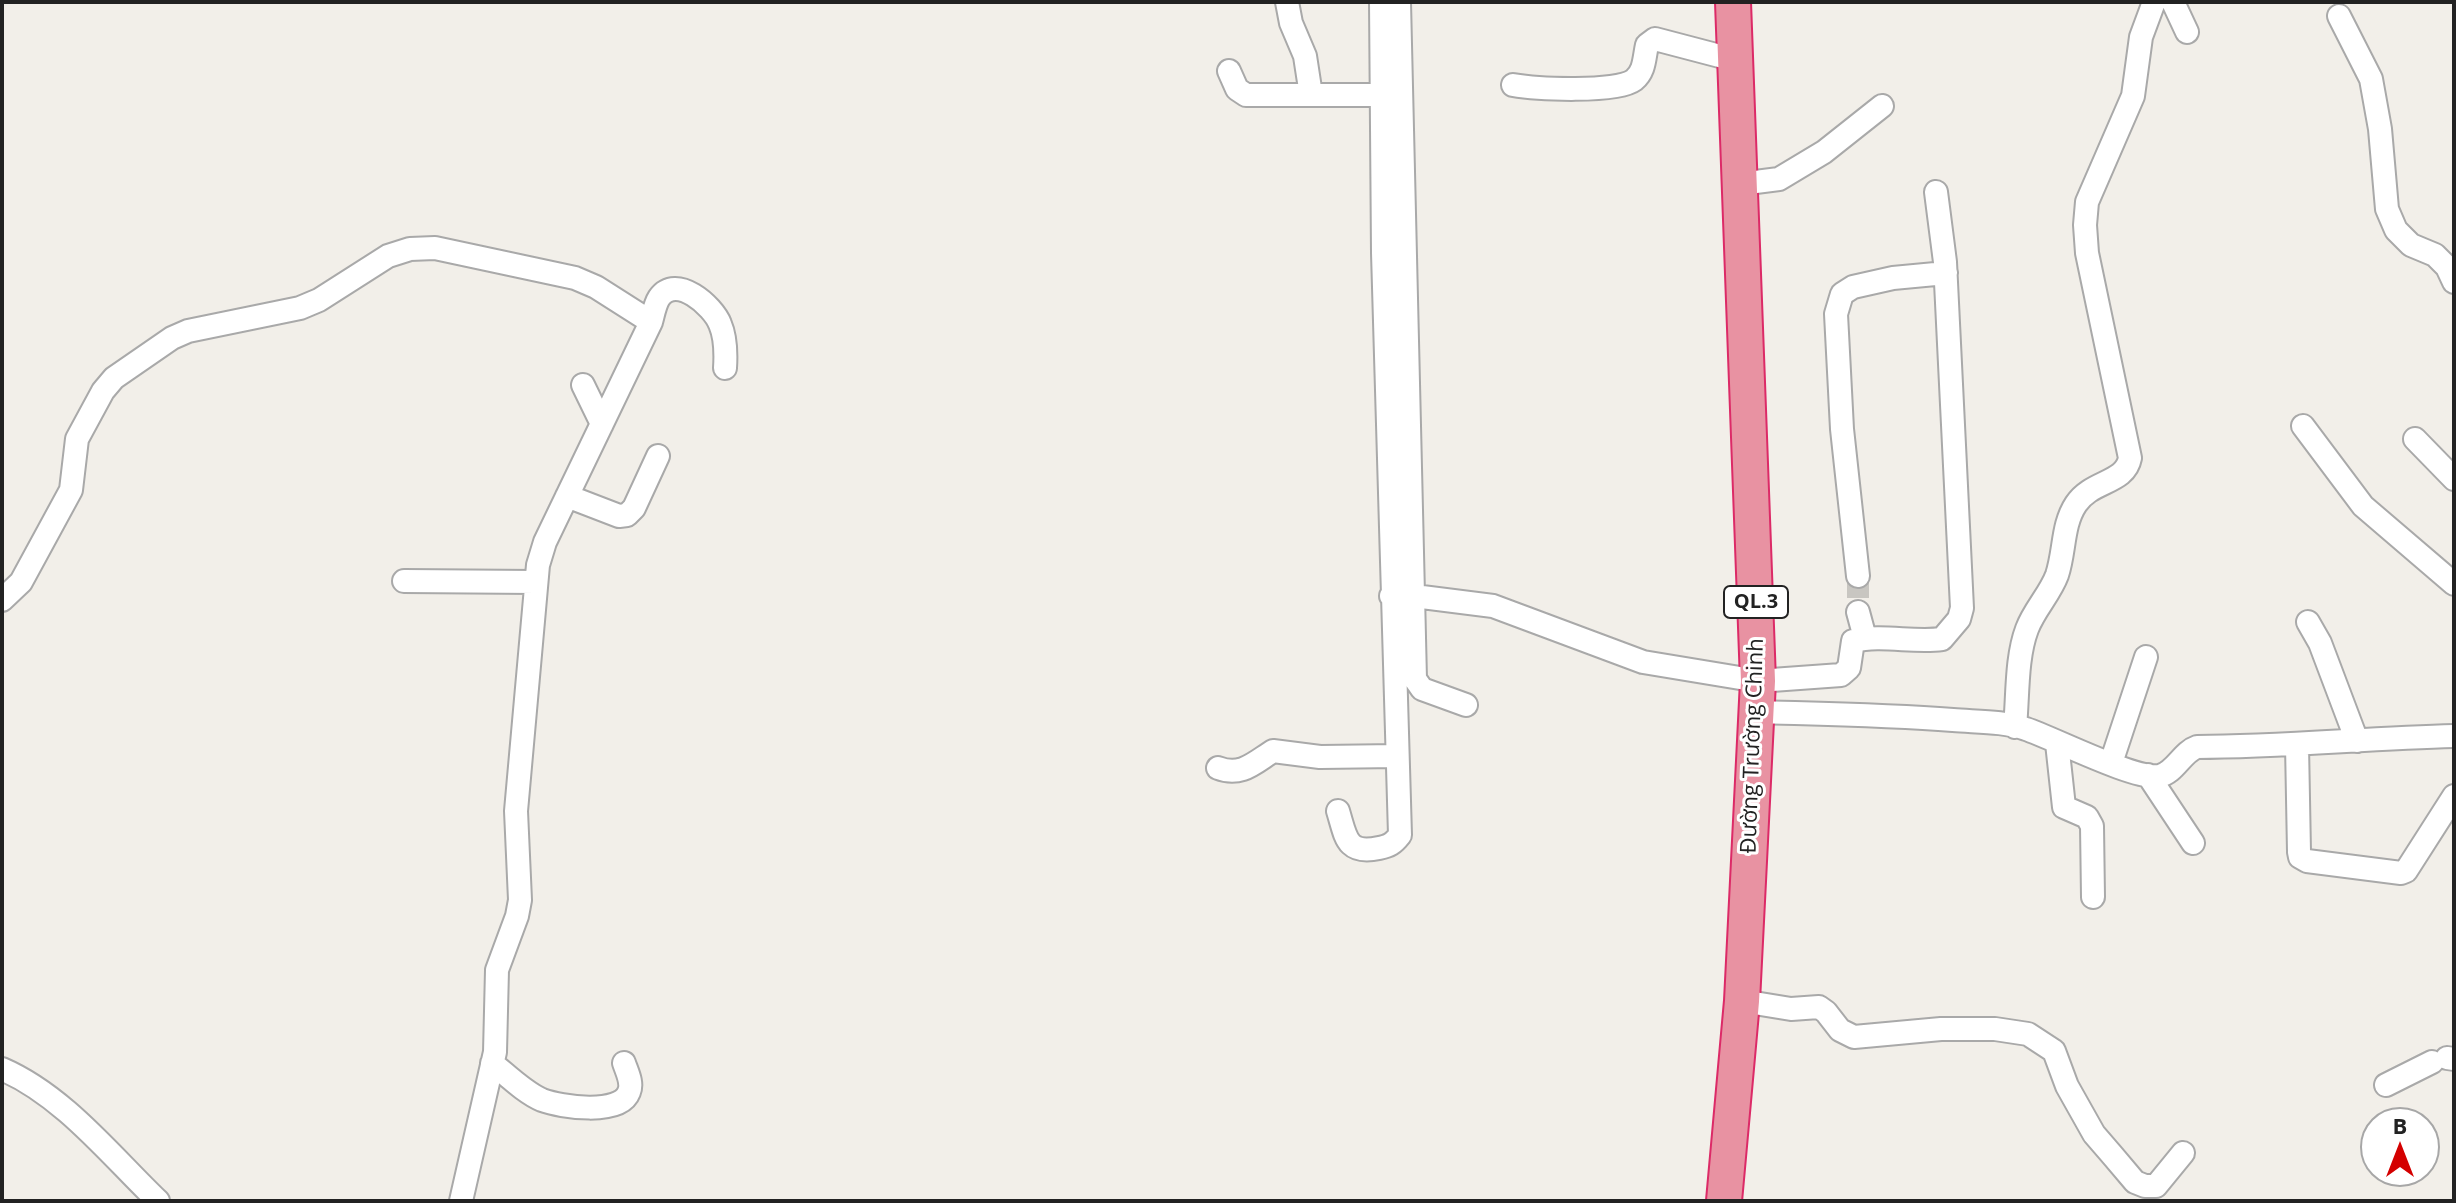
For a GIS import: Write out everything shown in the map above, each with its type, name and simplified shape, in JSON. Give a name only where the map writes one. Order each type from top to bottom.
[{"type":"highway","name":"Đường Trường Chinh","points":[[1724,1201],[1742,1001],[1757,697],[1733,2]]},
{"type":"street","points":[[1287,2],[1291,23],[1305,56],[1311,95]]},
{"type":"street","points":[[1381,2],[1382,95],[1394,253]]},
{"type":"street","points":[[1338,811],[1350,845],[1357,849],[1364,851],[1391,845],[1400,835],[1397,756],[1403,596],[1394,253],[1399,2]]},
{"type":"street","points":[[2015,727],[2027,626],[2058,571],[2069,519],[2087,491],[2128,469],[2130,458],[2087,253],[2085,225],[2087,202],[2133,96],[2141,37],[2154,2]]},
{"type":"street","points":[[2173,2],[2187,32]]},
{"type":"street","points":[[2339,16],[2371,79],[2380,129],[2387,209],[2396,230],[2411,245],[2435,255],[2447,267],[2454,282]]},
{"type":"street","points":[[1513,85],[1539,89],[1612,87],[1631,83],[1642,71],[1647,45],[1655,39],[1735,60]]},
{"type":"street","points":[[1229,71],[1237,89],[1246,95],[1382,95]]},
{"type":"street","points":[[1740,184],[1779,179],[1824,152],[1882,106]]},
{"type":"street","points":[[1757,697],[1841,675],[1849,668],[1853,641],[1865,638],[1926,642],[1942,639],[1959,619],[1962,608],[1946,273],[1936,192]]},
{"type":"street","points":[[2,600],[21,582],[71,490],[77,439],[103,391],[114,378],[172,338],[188,331],[300,308],[319,300],[388,256],[410,249],[435,248],[575,278],[596,287],[651,322]]},
{"type":"street","points":[[1858,576],[1842,429],[1836,314],[1842,294],[1853,287],[1893,278],[1946,273]]},
{"type":"street","points":[[461,1201],[496,1038],[497,970],[520,900],[516,811],[536,582],[545,542],[651,322],[659,298],[678,289],[696,296],[710,308],[720,324],[726,348],[725,368]]},
{"type":"street","points":[[583,385],[602,424]]},
{"type":"street","points":[[2303,426],[2363,506],[2454,584]]},
{"type":"street","points":[[2415,439],[2454,479]]},
{"type":"street","points":[[567,496],[619,516],[627,515],[634,508],[658,456]]},
{"type":"street","points":[[404,581],[536,582]]},
{"type":"street","points":[[1403,596],[1493,606],[1643,662],[1757,697],[1885,715],[2015,727],[2148,775],[2159,776],[2167,772],[2188,750],[2197,747],[2454,736]]},
{"type":"street","points":[[1403,596],[1415,679],[1422,689],[1466,705]]},
{"type":"street","points":[[1858,612],[1865,638]]},
{"type":"street","points":[[2308,622],[2320,643],[2357,741]]},
{"type":"street","points":[[2111,763],[2146,657]]},
{"type":"street","points":[[2057,743],[2064,807],[2087,817],[2092,826],[2093,897]]},
{"type":"street","points":[[2297,745],[2299,852],[2300,857],[2307,861],[2397,873],[2406,871],[2454,796]]},
{"type":"street","points":[[1218,768],[1230,773],[1243,771],[1273,751],[1320,757],[1397,756]]},
{"type":"street","points":[[2148,775],[2193,843]]},
{"type":"street","points":[[1742,1001],[1791,1009],[1819,1007],[1840,1030],[1854,1037],[1941,1029],[1995,1029],[2028,1034],[2054,1051],[2067,1086],[2094,1134],[2135,1182],[2156,1186],[2183,1153]]},
{"type":"street","points":[[2386,1085],[2444,1060]]},
{"type":"street","points":[[492,1063],[540,1099],[587,1108],[618,1104],[627,1097],[631,1090],[624,1063]]},
{"type":"street","points":[[2,1069],[14,1074],[66,1112],[158,1201]]},
{"type":"tunnel","points":[[1858,576],[1858,612]]}]
